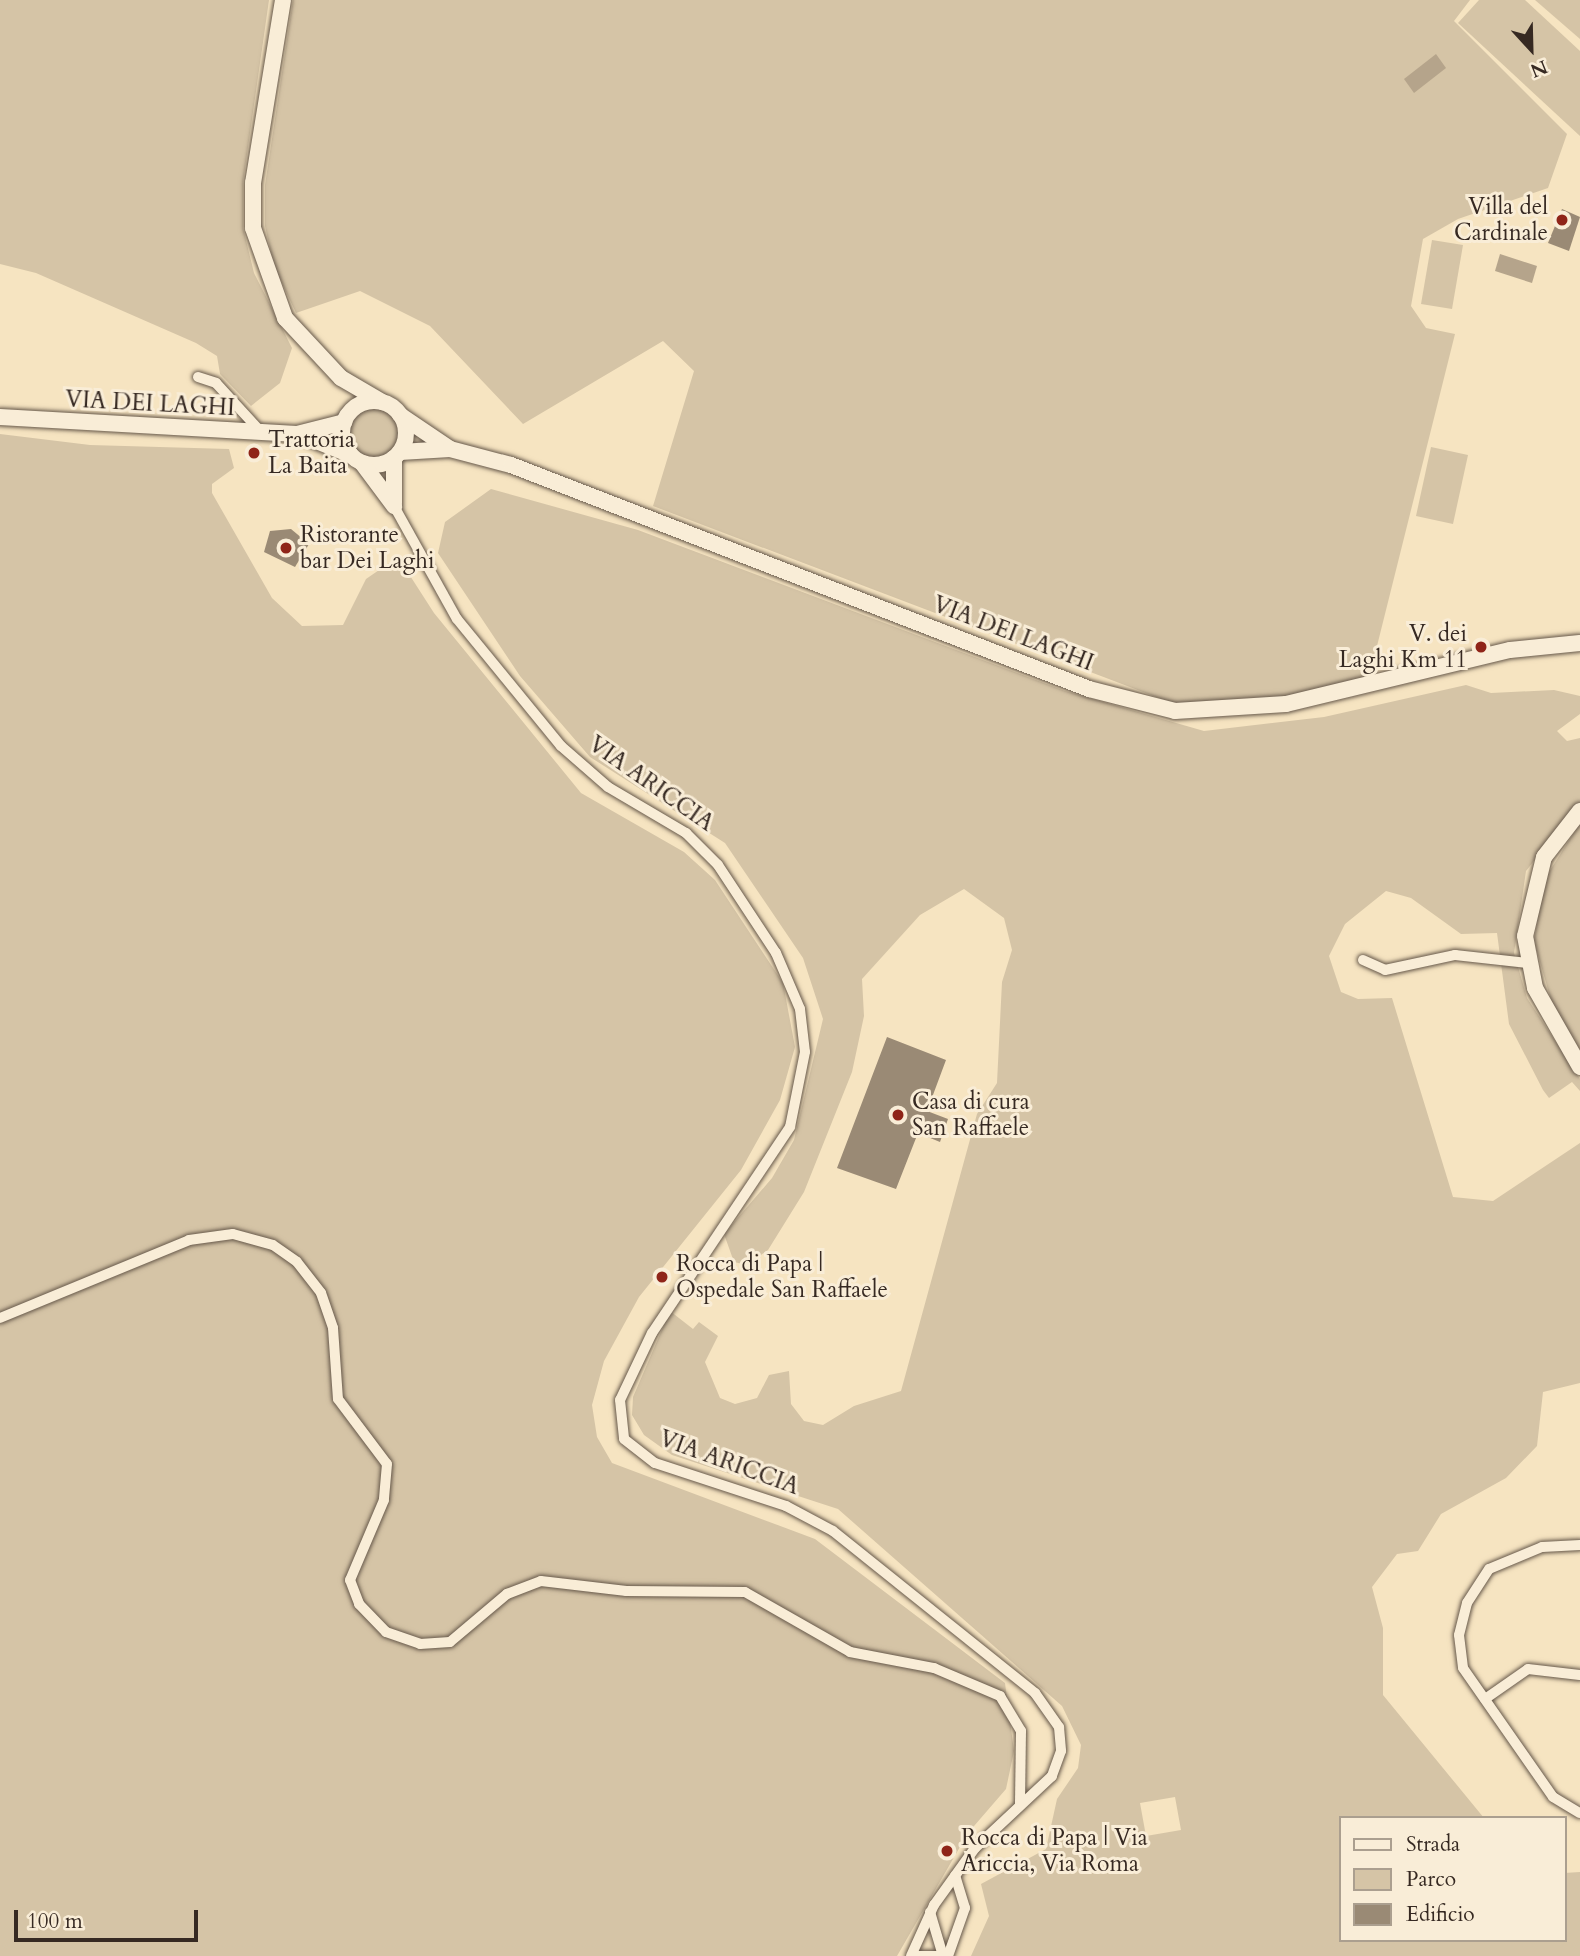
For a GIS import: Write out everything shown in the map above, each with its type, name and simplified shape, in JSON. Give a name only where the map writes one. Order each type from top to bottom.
[{"type":"main road","points":[[283,0],[253,183],[253,228],[285,318],[341,378],[399,414],[406,437],[397,455],[356,459],[346,418],[341,378]]},
{"type":"main road","points":[[346,418],[363,403],[382,402]]},
{"type":"main road","name":"VIA DEI LAGHI","points":[[399,414],[450,449],[586,491],[1089,689],[1166,710],[1268,707],[1510,650],[1580,643]]},
{"type":"main road","name":"VIA DEI LAGHI","points":[[0,417],[297,434],[356,459]]},
{"type":"main road","name":"VIA DEI LAGHI","points":[[297,434],[346,418]]},
{"type":"main road","name":"VIA DEI LAGHI","points":[[397,455],[450,449]]},
{"type":"main road","name":"VIA ARICCIA","points":[[394,506],[397,455]]},
{"type":"main road","name":"VIA ARICCIA","points":[[356,459],[394,506]]},
{"type":"main road","points":[[1580,811],[1558,833],[1538,874],[1526,923],[1528,962],[1542,1004],[1580,1067]]},
{"type":"street","points":[[198,377],[216,383],[261,432]]},
{"type":"street","name":"VIA ARICCIA","points":[[394,506],[457,619],[561,746],[608,787],[686,833],[718,865],[776,953],[800,1009],[803,1073],[788,1133],[652,1333],[622,1395],[622,1435],[655,1463],[825,1526],[1040,1698],[1057,1721],[1061,1756],[1052,1776],[1020,1805],[955,1875],[930,1912],[914,1956]]},
{"type":"street","points":[[1363,960],[1385,970],[1455,955],[1528,962]]},
{"type":"street","points":[[0,1318],[189,1240],[233,1234],[273,1245],[297,1262],[321,1293],[333,1328],[338,1399],[387,1464],[384,1500],[350,1580],[359,1604],[386,1632],[419,1644],[450,1642],[513,1590],[545,1581],[626,1591],[745,1592],[850,1652],[928,1667],[1000,1696],[1021,1731],[1020,1805]]},
{"type":"street","points":[[1580,1545],[1504,1559],[1478,1582],[1459,1635],[1463,1668],[1553,1797],[1580,1813]]},
{"type":"street","points":[[1485,1699],[1528,1669],[1580,1675]]},
{"type":"street","points":[[946,1956],[965,1908],[955,1875]]},
{"type":"street","points":[[930,1912],[946,1956]]},
{"type":"street","points":[[914,1956],[937,1956]]},
{"type":"green space","points":[[0,0],[269,0],[243,182],[243,228],[254,273],[292,348],[280,383],[251,406],[220,374],[217,356],[196,343],[36,273],[0,264]]},
{"type":"green space","points":[[293,0],[1470,0],[1454,21],[1567,134],[1548,188],[1458,219],[1423,239],[1411,306],[1426,328],[1455,334],[1369,678],[1276,700],[1217,707],[1172,703],[653,506],[694,371],[663,341],[523,424],[430,326],[360,291],[296,313],[274,266],[265,226],[265,185]]},
{"type":"green space","points":[[1479,0],[1525,0],[1580,51],[1580,136],[1458,23]]},
{"type":"green space","points":[[1535,0],[1580,0],[1580,39]]},
{"type":"green space","points":[[1432,240],[1463,245],[1452,309],[1421,304]]},
{"type":"green space","points":[[374,408],[392,415],[399,433],[392,451],[374,458],[356,451],[349,433],[356,415]]},
{"type":"green space","points":[[0,434],[90,445],[229,449],[234,468],[212,484],[212,493],[272,598],[302,626],[343,625],[366,579],[398,557],[434,613],[581,793],[684,852],[715,880],[783,983],[795,1047],[780,1100],[741,1170],[639,1297],[604,1361],[592,1405],[597,1437],[612,1463],[815,1539],[1005,1683],[1014,1751],[1006,1789],[968,1833],[897,1956],[0,1956]]},
{"type":"green space","points":[[1431,447],[1468,455],[1453,524],[1416,516]]},
{"type":"green space","points":[[491,489],[638,530],[1065,691],[1204,731],[1324,717],[1466,685],[1491,693],[1554,690],[1580,696],[1580,714],[1557,731],[1567,741],[1580,738],[1580,802],[1526,871],[1514,953],[1527,998],[1580,1079],[1580,1091],[1572,1082],[1549,1098],[1543,1090],[1509,1024],[1497,933],[1461,934],[1411,898],[1386,891],[1345,924],[1329,956],[1341,992],[1358,999],[1392,998],[1453,1197],[1493,1201],[1580,1143],[1580,1383],[1543,1392],[1537,1446],[1506,1478],[1441,1514],[1418,1551],[1397,1554],[1372,1587],[1383,1628],[1383,1695],[1482,1816],[1338,1816],[1338,1942],[1566,1942],[1566,1873],[1580,1872],[1580,1956],[971,1956],[989,1916],[981,1884],[1046,1849],[1057,1799],[1078,1768],[1081,1745],[1062,1706],[838,1509],[672,1455],[644,1435],[632,1415],[633,1397],[670,1311],[693,1329],[699,1322],[718,1336],[705,1362],[720,1398],[735,1404],[757,1398],[769,1375],[789,1371],[791,1404],[804,1421],[823,1425],[854,1406],[901,1391],[977,1114],[997,1083],[1002,982],[1012,950],[1004,918],[964,889],[920,915],[862,979],[864,1016],[852,1072],[804,1192],[768,1250],[747,1265],[734,1262],[724,1234],[772,1178],[794,1140],[823,1019],[803,958],[725,843],[590,757],[520,676],[438,553],[445,522]],"holes":[[[1175,1797],[1181,1830],[1146,1836],[1140,1803]]]},
{"type":"green space","points":[[1580,823],[1580,1050],[1551,1000],[1534,941],[1544,880]]},
{"type":"shaded area","points":[[1436,54],[1446,68],[1414,93],[1404,79]]},
{"type":"shaded area","points":[[1500,254],[1537,266],[1532,283],[1495,271]]},
{"type":"building","name":"Villa del Cardinale","points":[[1562,209],[1580,217],[1569,251],[1548,243]]},
{"type":"building","name":"Ristorante bar Dei Laghi","points":[[291,529],[309,544],[295,567],[264,552],[270,531]]},
{"type":"building","name":"Casa di cura San Raffaele","points":[[887,1037],[946,1060],[927,1111],[948,1119],[940,1142],[918,1133],[896,1189],[837,1168]]},
{"type":"place","name":"Villa del Cardinale","points":[[1562,220]]},
{"type":"place","name":"Trattoria La Baita","points":[[254,453]]},
{"type":"place","name":"Ristorante bar Dei Laghi","points":[[286,548]]},
{"type":"place","name":"V. dei Laghi Km 11","points":[[1481,647]]},
{"type":"place","name":"Casa di cura San Raffaele","points":[[898,1115]]},
{"type":"place","name":"Rocca di Papa | Ospedale San Raffaele","points":[[662,1277]]},
{"type":"place","name":"Rocca di Papa | Via Ariccia, Via Roma","points":[[947,1851]]}]
